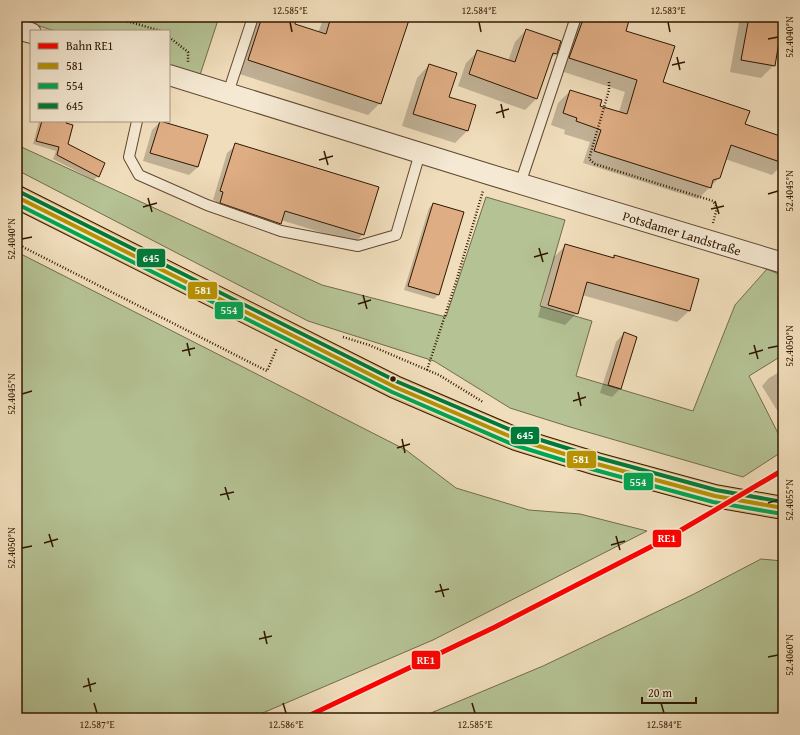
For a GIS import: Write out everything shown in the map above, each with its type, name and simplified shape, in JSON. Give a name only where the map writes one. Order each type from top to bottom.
[{"type":"main road","points":[[17,198],[395,387],[516,439],[597,464],[715,496],[783,508]]},
{"type":"street","points":[[17,29],[30,33]]},
{"type":"street","name":"Potsdamer Landstraße","points":[[170,75],[520,184],[783,263]]},
{"type":"lane","points":[[228,93],[253,17]]},
{"type":"lane","points":[[520,184],[576,17]]},
{"type":"lane","points":[[137,122],[129,157],[139,175],[207,204],[281,231],[358,246],[396,235],[420,153]]},
{"type":"path","points":[[113,17],[158,30]]},
{"type":"path","points":[[170,38],[188,52],[189,80]]},
{"type":"path","points":[[609,82],[609,90],[589,158],[595,164],[713,201],[718,208],[707,240]]},
{"type":"path","points":[[341,337],[369,345],[427,370],[456,282],[488,174]]},
{"type":"path","points":[[17,244],[267,371]]},
{"type":"green space","points":[[17,17],[219,17],[199,78],[170,68],[170,30],[52,30],[17,19]]},
{"type":"green space","points":[[17,145],[322,285],[446,317],[486,197],[565,220],[540,306],[592,321],[576,376],[693,411],[735,305],[767,269],[783,276],[783,355],[749,376],[783,443],[783,451],[743,477],[510,408],[434,361],[308,321],[17,170]]},
{"type":"green space","points":[[17,252],[406,450],[456,488],[529,510],[580,514],[647,531],[433,640],[251,718],[17,718]]},
{"type":"green space","points":[[761,559],[783,561],[783,718],[419,718],[543,666],[692,595]]},
{"type":"building","points":[[262,17],[297,17],[295,24],[326,34],[331,17],[410,17],[381,104],[248,60]]},
{"type":"building","points":[[584,17],[630,17],[626,31],[675,46],[663,82],[750,111],[745,124],[783,137],[783,163],[731,145],[720,178],[713,180],[711,188],[594,151],[601,130],[576,121],[577,118],[563,113],[570,90],[602,100],[600,106],[627,114],[637,80],[569,58]]},
{"type":"building","points":[[749,17],[783,17],[775,66],[741,60]]},
{"type":"building","points":[[526,29],[561,41],[557,54],[553,53],[537,99],[469,74],[477,50],[515,62]]},
{"type":"building","points":[[429,64],[457,73],[449,97],[476,105],[468,131],[413,114]]},
{"type":"building","points":[[42,122],[66,122],[73,125],[68,144],[105,163],[99,177],[57,155],[59,147],[36,141]]},
{"type":"building","points":[[160,122],[208,135],[198,167],[150,153]]},
{"type":"building","points":[[235,143],[379,187],[364,235],[285,211],[281,224],[220,203],[223,192],[220,191]]},
{"type":"building","points":[[433,203],[464,212],[439,295],[408,286]]},
{"type":"building","points":[[565,244],[614,258],[614,255],[699,279],[690,311],[587,282],[578,314],[548,305]]},
{"type":"building","points":[[624,332],[637,337],[621,389],[608,385]]},
{"type":"rail line","name":"RE1","points":[[304,718],[495,627],[666,539],[783,470]]},
{"type":"transit line","name":"645","points":[[20,192],[398,382],[518,433],[599,458],[716,490],[783,502]]},
{"type":"transit line","name":"581","points":[[17,197],[395,387],[516,439],[597,464],[715,496],[783,508]]},
{"type":"transit line","name":"554","points":[[17,204],[392,392],[514,445],[595,470],[713,502],[782,514]]}]
